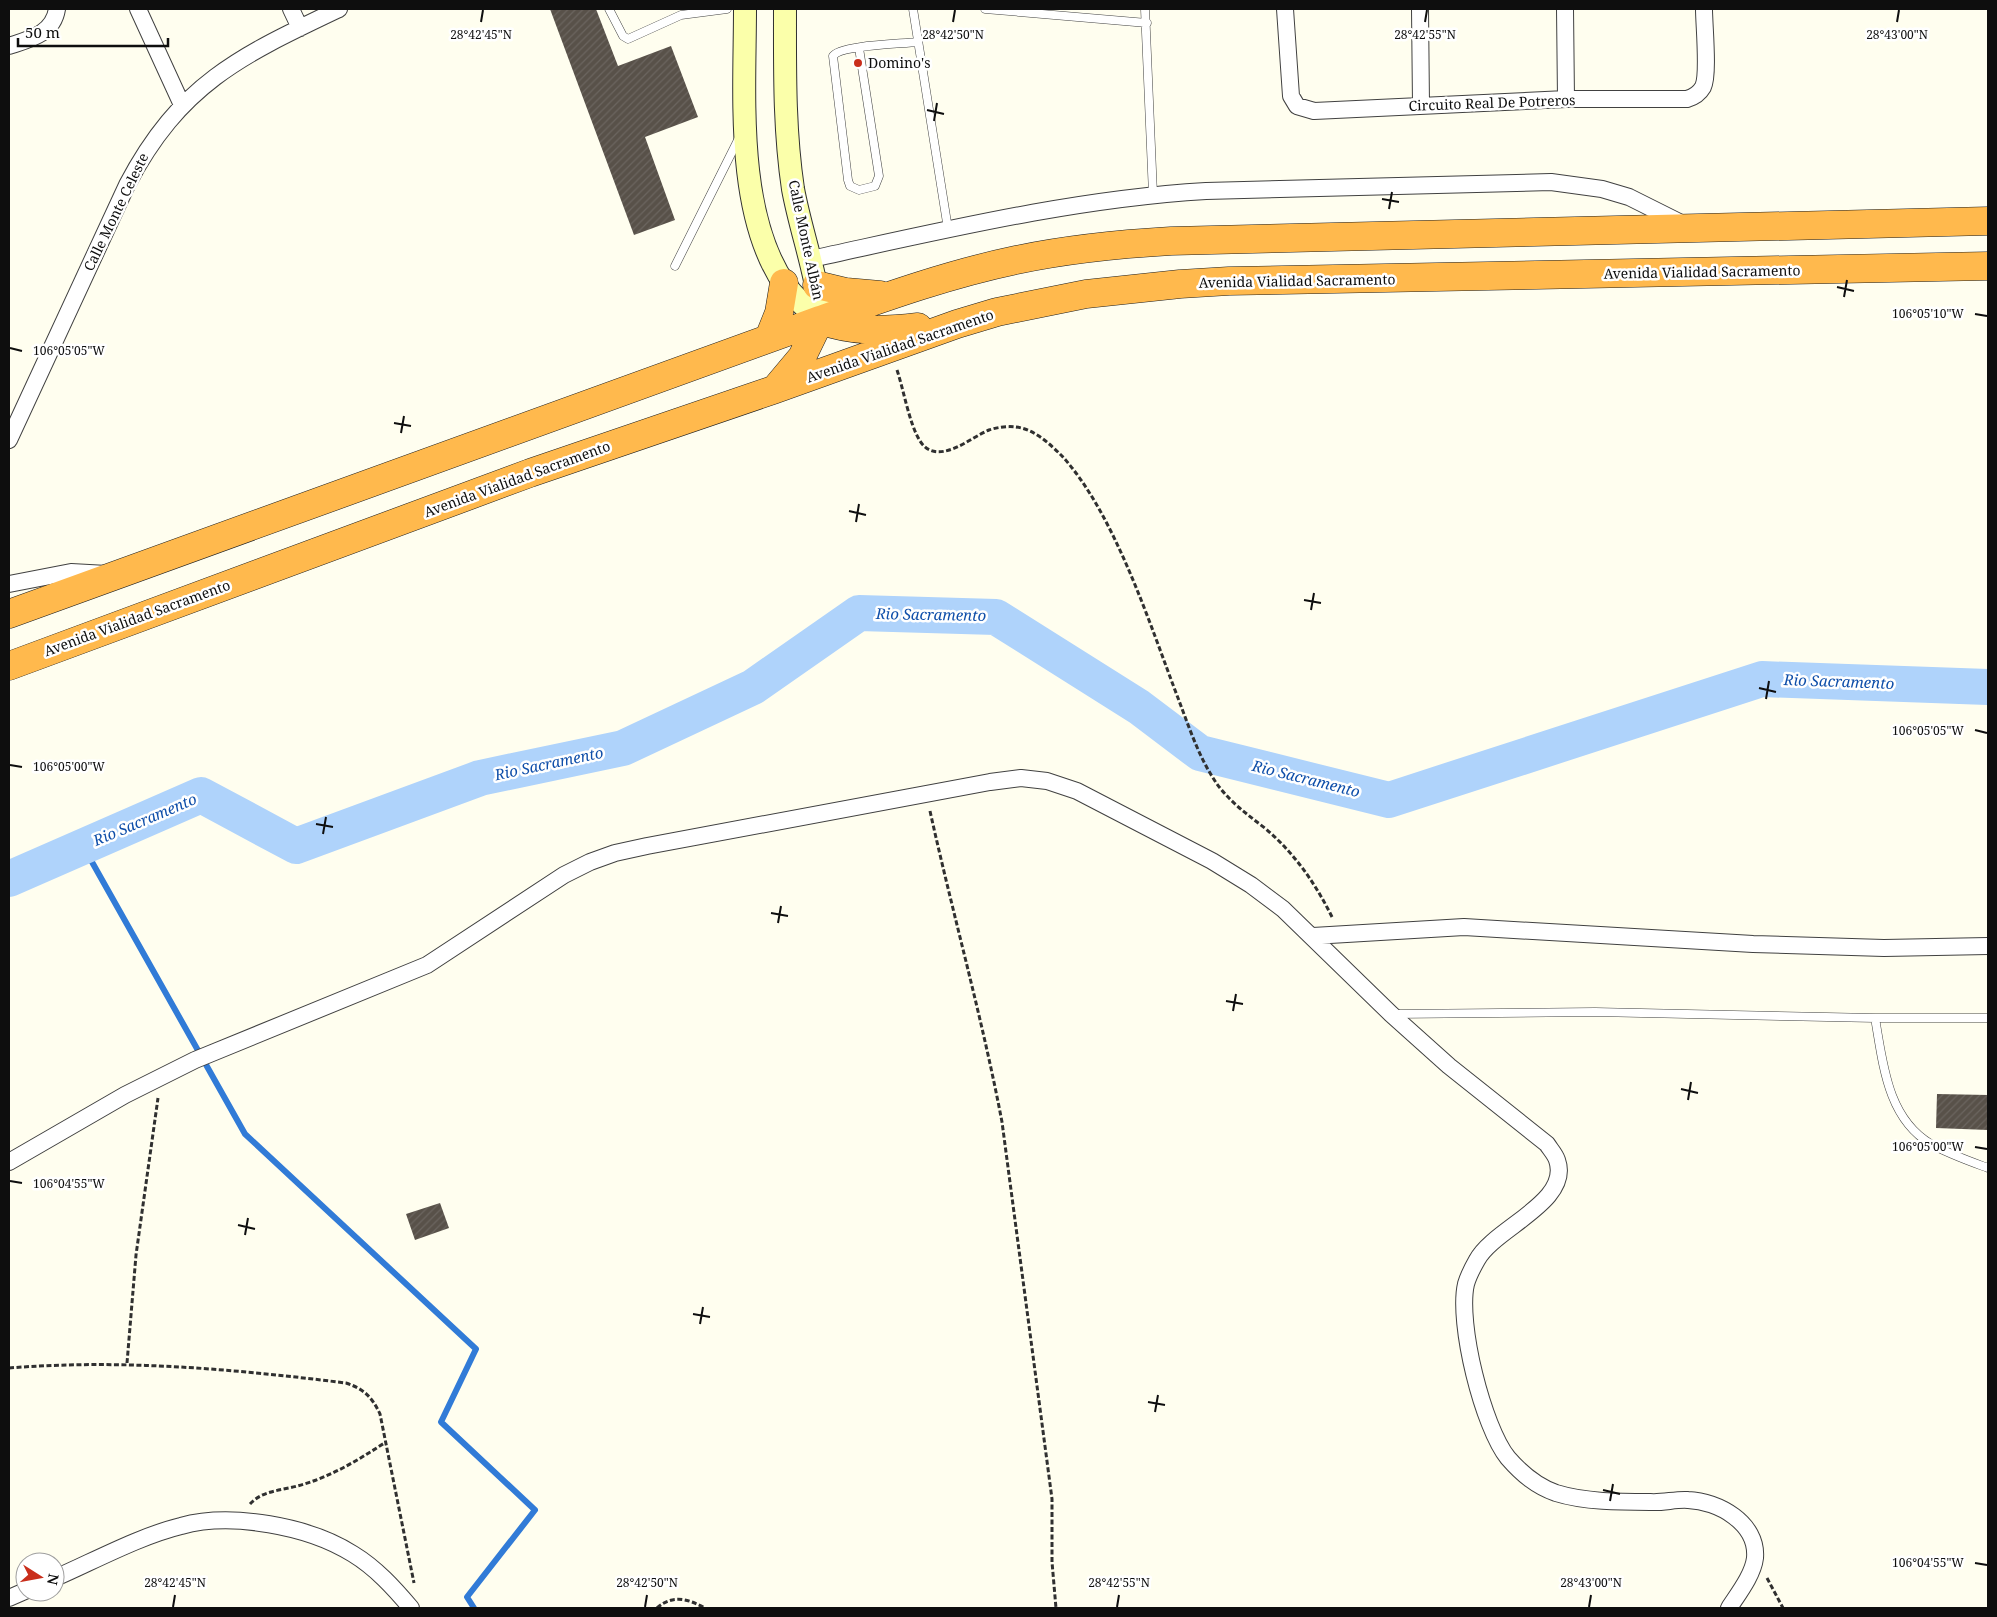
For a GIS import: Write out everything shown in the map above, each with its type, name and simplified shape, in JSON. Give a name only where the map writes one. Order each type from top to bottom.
[{"type":"highway","points":[[9,614],[820,320],[965,272],[1016,260],[1112,245],[1171,240],[1988,221]]},
{"type":"highway","name":"Avenida Vialidad Sacramento","points":[[9,666],[530,473],[773,390],[957,324],[997,312],[1077,296],[1180,284],[1988,266]]},
{"type":"highway","points":[[769,338],[779,313],[784,283]]},
{"type":"highway","points":[[817,285],[858,293],[892,295]]},
{"type":"highway","points":[[820,320],[849,329],[880,331],[957,324]]},
{"type":"highway","points":[[773,390],[802,357],[820,320]]},
{"type":"main road","name":"Calle Monte Albán","points":[[745,9],[745,128],[751,190],[758,220],[766,246],[784,283],[800,302],[820,320]]},
{"type":"main road","name":"Calle Monte Albán","points":[[785,9],[785,93],[790,162],[797,210],[817,285],[820,320]]},
{"type":"street","points":[[9,46],[43,33],[51,24],[57,9]]},
{"type":"street","points":[[138,9],[182,105]]},
{"type":"street","points":[[291,9],[300,28]]},
{"type":"street","name":"Calle Monte Celeste","points":[[9,440],[127,185],[152,141],[182,105],[216,75],[239,60],[339,9]]},
{"type":"street","name":"Circuito Real De Potreros","points":[[1284,9],[1291,96],[1297,106],[1314,111],[1566,99],[1681,99],[1694,97],[1704,86],[1706,75],[1704,9]]},
{"type":"street","points":[[1420,9],[1421,106]]},
{"type":"street","points":[[1565,9],[1566,99]]},
{"type":"street","points":[[810,259],[1059,207],[1153,194],[1334,186],[1551,182],[1602,189],[1629,197],[1690,228]]},
{"type":"street","points":[[9,584],[71,572],[114,575]]},
{"type":"street","points":[[9,1162],[162,1076],[231,1044],[427,965],[564,875],[590,862],[623,851],[926,793],[1021,778],[1047,781],[1078,791],[1212,861],[1283,908],[1391,1014],[1449,1066],[1547,1144],[1557,1159],[1559,1176],[1551,1193],[1530,1213],[1491,1242],[1477,1259],[1466,1284],[1464,1306],[1467,1337],[1487,1419],[1507,1456],[1535,1484],[1557,1493],[1583,1498],[1652,1502],[1688,1500],[1709,1503],[1730,1512],[1742,1523],[1752,1541],[1755,1558],[1745,1582],[1729,1608]]},
{"type":"street","points":[[1313,936],[1464,927],[1762,944],[1884,948],[1988,946]]},
{"type":"street","points":[[65,1574],[181,1525],[208,1521],[236,1521],[294,1530],[331,1542],[353,1553],[393,1587],[411,1608]]},
{"type":"lane","points":[[609,9],[623,36],[628,38],[680,12],[727,9]]},
{"type":"lane","points":[[913,9],[948,229]]},
{"type":"lane","points":[[990,9],[1147,23]]},
{"type":"lane","points":[[1145,9],[1153,194]]},
{"type":"lane","points":[[859,48],[879,176],[875,186],[859,190],[850,186],[848,180],[833,62],[835,53],[859,48],[917,42]]},
{"type":"lane","points":[[675,266],[745,128]]},
{"type":"lane","points":[[1391,1014],[1595,1012],[1875,1018],[1988,1018]]},
{"type":"lane","points":[[1875,1018],[1889,1089],[1907,1123],[1930,1143],[1988,1168]]},
{"type":"path","points":[[891,348],[920,442],[929,449],[940,452],[951,450],[988,431],[1001,427],[1016,427],[1040,437],[1066,462],[1098,509],[1117,547],[1143,606],[1200,753],[1217,784],[1239,808],[1267,830],[1306,870],[1342,934]]},
{"type":"path","points":[[926,793],[955,924],[990,1060],[1002,1122],[1052,1499],[1052,1562],[1056,1608]]},
{"type":"path","points":[[127,1363],[142,1209],[162,1076]]},
{"type":"path","points":[[9,1368],[127,1363],[249,1371],[346,1383],[360,1388],[372,1398],[380,1414],[415,1589]]},
{"type":"path","points":[[236,1521],[255,1498],[266,1493],[304,1485],[334,1473],[386,1442]]},
{"type":"path","points":[[1755,1558],[1783,1608]]},
{"type":"path","points":[[657,1608],[668,1601],[678,1598],[688,1599],[706,1608]]},
{"type":"building","points":[[550,9],[596,9],[618,66],[671,46],[698,117],[645,137],[675,220],[634,235]]},
{"type":"building","points":[[1937,1094],[1988,1095],[1988,1130],[1936,1128]]},
{"type":"building","points":[[440,1203],[449,1228],[415,1240],[406,1214]]},
{"type":"waterway","name":"Rio Sacramento","points":[[9,879],[201,795],[296,846],[480,778],[623,748],[753,687],[859,613],[996,617],[1139,707],[1200,753],[1389,800],[1762,679],[1988,687]]},
{"type":"waterway","points":[[83,846],[245,1134],[476,1349],[441,1422],[535,1510],[467,1597],[474,1608]]},
{"type":"place","name":"Domino's","points":[[858,63]]}]
